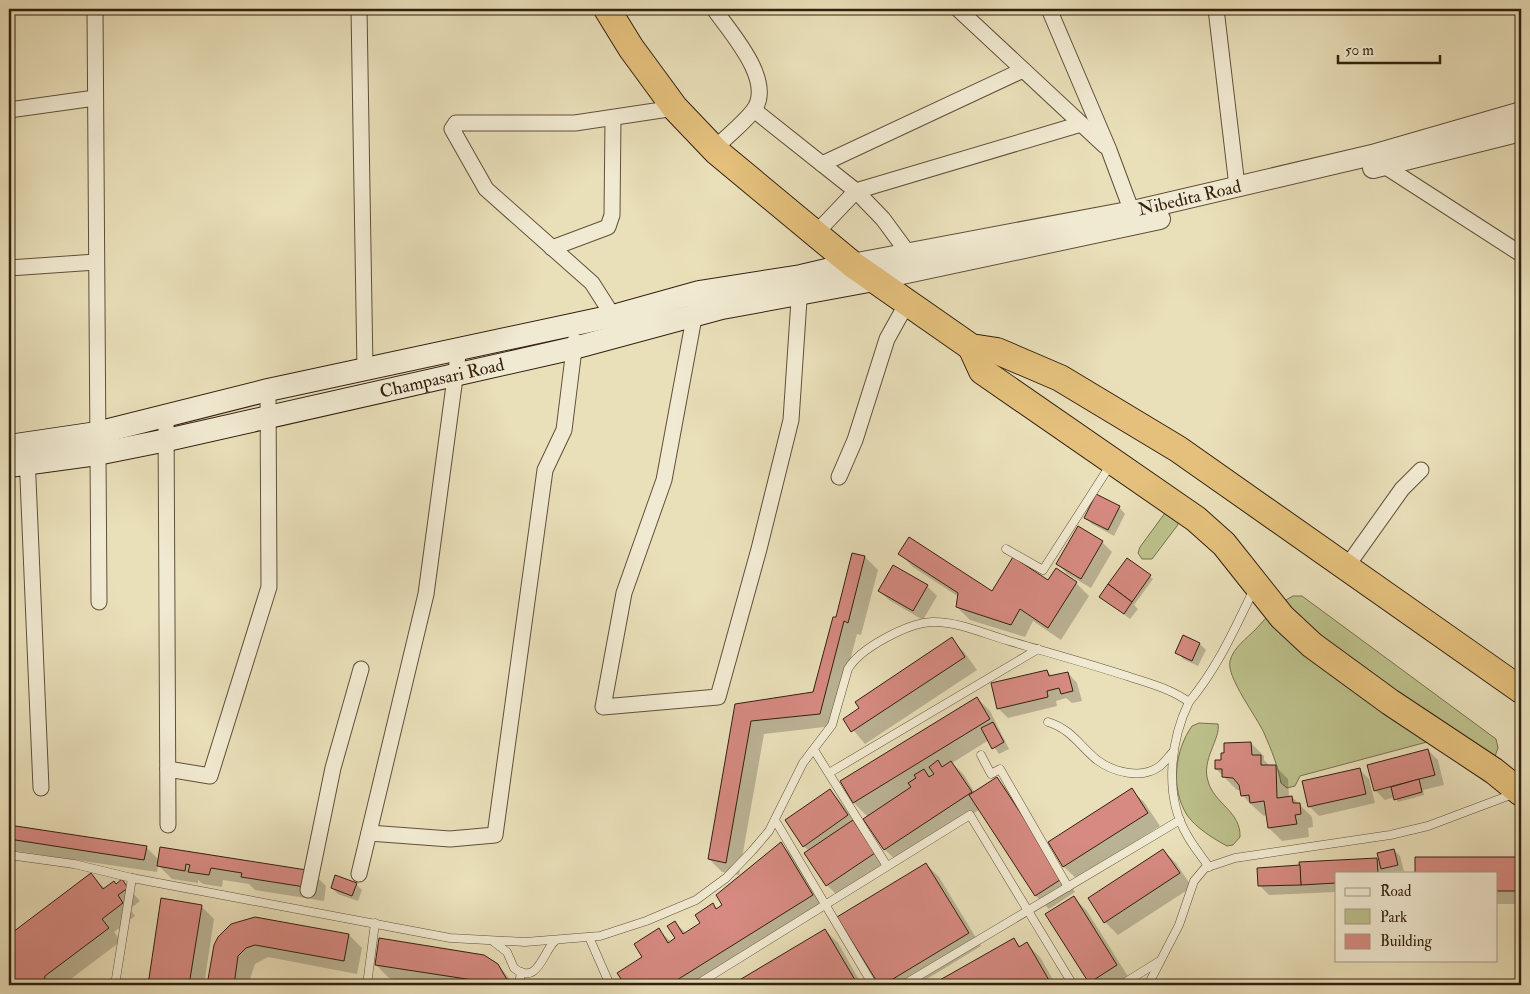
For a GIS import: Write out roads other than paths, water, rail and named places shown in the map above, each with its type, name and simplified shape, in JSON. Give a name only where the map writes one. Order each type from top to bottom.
[{"type":"highway","points":[[607,9],[631,48],[675,108],[714,149],[775,202],[816,233],[852,264],[971,347],[997,351],[1060,378],[1112,408],[1221,479],[1345,569],[1521,690]]},
{"type":"highway","points":[[971,347],[982,372],[1196,518],[1224,544],[1282,617],[1312,645],[1390,702],[1494,771],[1520,793]]},
{"type":"main road","name":"Champasari Road","points":[[18,455],[97,443],[167,440],[574,348],[695,315],[756,301],[800,286],[852,264]]},
{"type":"main road","name":"Champasari Road","points":[[97,443],[166,415],[268,390],[613,316],[699,292],[874,280]]},
{"type":"street","points":[[95,9],[99,602]]},
{"type":"street","points":[[359,9],[366,369]]},
{"type":"street","points":[[714,9],[756,72],[760,90],[754,110],[714,149]]},
{"type":"street","points":[[958,9],[1109,150]]},
{"type":"street","points":[[1048,9],[1109,150],[1135,218]]},
{"type":"street","points":[[1216,9],[1237,186]]},
{"type":"street","points":[[822,164],[1023,70]]},
{"type":"street","points":[[9,110],[95,98]]},
{"type":"street","points":[[613,316],[595,286],[486,189],[452,129],[456,123],[567,124],[675,108]]},
{"type":"street","points":[[754,110],[856,191],[883,219],[908,253]]},
{"type":"street","name":"Nibedita Road","points":[[852,264],[908,253],[1135,218],[1237,186],[1372,155],[1521,112]]},
{"type":"street","points":[[552,248],[608,227],[612,215],[613,118]]},
{"type":"street","points":[[816,233],[856,191],[1081,124]]},
{"type":"street","name":"Nibedita Road","points":[[874,280],[1135,218],[1383,166],[1521,131]]},
{"type":"street","points":[[1383,166],[1521,254]]},
{"type":"street","points":[[9,268],[96,262]]},
{"type":"street","points":[[699,292],[664,480],[624,593],[603,707],[718,697],[759,549],[791,420],[800,286]]},
{"type":"street","points":[[839,477],[855,440],[887,339],[907,303]]},
{"type":"street","points":[[369,833],[450,839],[495,835],[545,470],[564,430],[578,322]]},
{"type":"street","points":[[359,874],[426,594],[459,348]]},
{"type":"street","points":[[168,769],[210,776],[270,587],[268,390]]},
{"type":"street","points":[[166,415],[168,825]]},
{"type":"street","points":[[18,455],[41,788]]},
{"type":"street","points":[[1345,569],[1402,489],[1421,470]]},
{"type":"street","points":[[308,890],[333,768],[361,669]]},
{"type":"lane","points":[[1006,549],[1043,570],[1114,461]]},
{"type":"lane","points":[[1209,867],[1187,835],[1180,820],[1174,795],[1173,752],[1180,721],[1189,702],[1214,669],[1256,586]]},
{"type":"lane","points":[[9,855],[74,864],[132,878],[450,938],[494,942],[555,941],[589,937],[628,927],[696,900],[726,878],[758,844],[775,820],[803,763],[832,724],[848,669],[853,661],[908,627],[940,622],[1038,649],[1174,692],[1189,702]]},
{"type":"lane","points":[[829,773],[1038,649]]},
{"type":"lane","points":[[1048,722],[1069,731],[1097,760],[1112,769],[1130,773],[1152,771],[1160,766],[1173,752]]},
{"type":"lane","points":[[814,750],[888,866]]},
{"type":"lane","points":[[981,755],[991,774],[1000,769],[1068,887]]},
{"type":"lane","points":[[1148,985],[1158,962],[1179,924],[1194,882],[1204,868],[1236,858],[1365,840],[1428,826],[1520,793]]},
{"type":"lane","points":[[696,985],[970,815],[1073,985]]},
{"type":"lane","points":[[775,820],[873,985]]},
{"type":"lane","points":[[902,985],[1180,820]]},
{"type":"lane","points":[[115,985],[132,878]]},
{"type":"lane","points":[[367,985],[375,924]]},
{"type":"lane","points":[[589,937],[610,985]]},
{"type":"lane","points":[[494,942],[507,952],[514,968],[521,972],[536,969],[542,964],[550,945],[555,941]]},
{"type":"lane","points":[[1121,985],[1158,962]]},
{"type":"lane","points":[[519,985],[521,972]]}]
